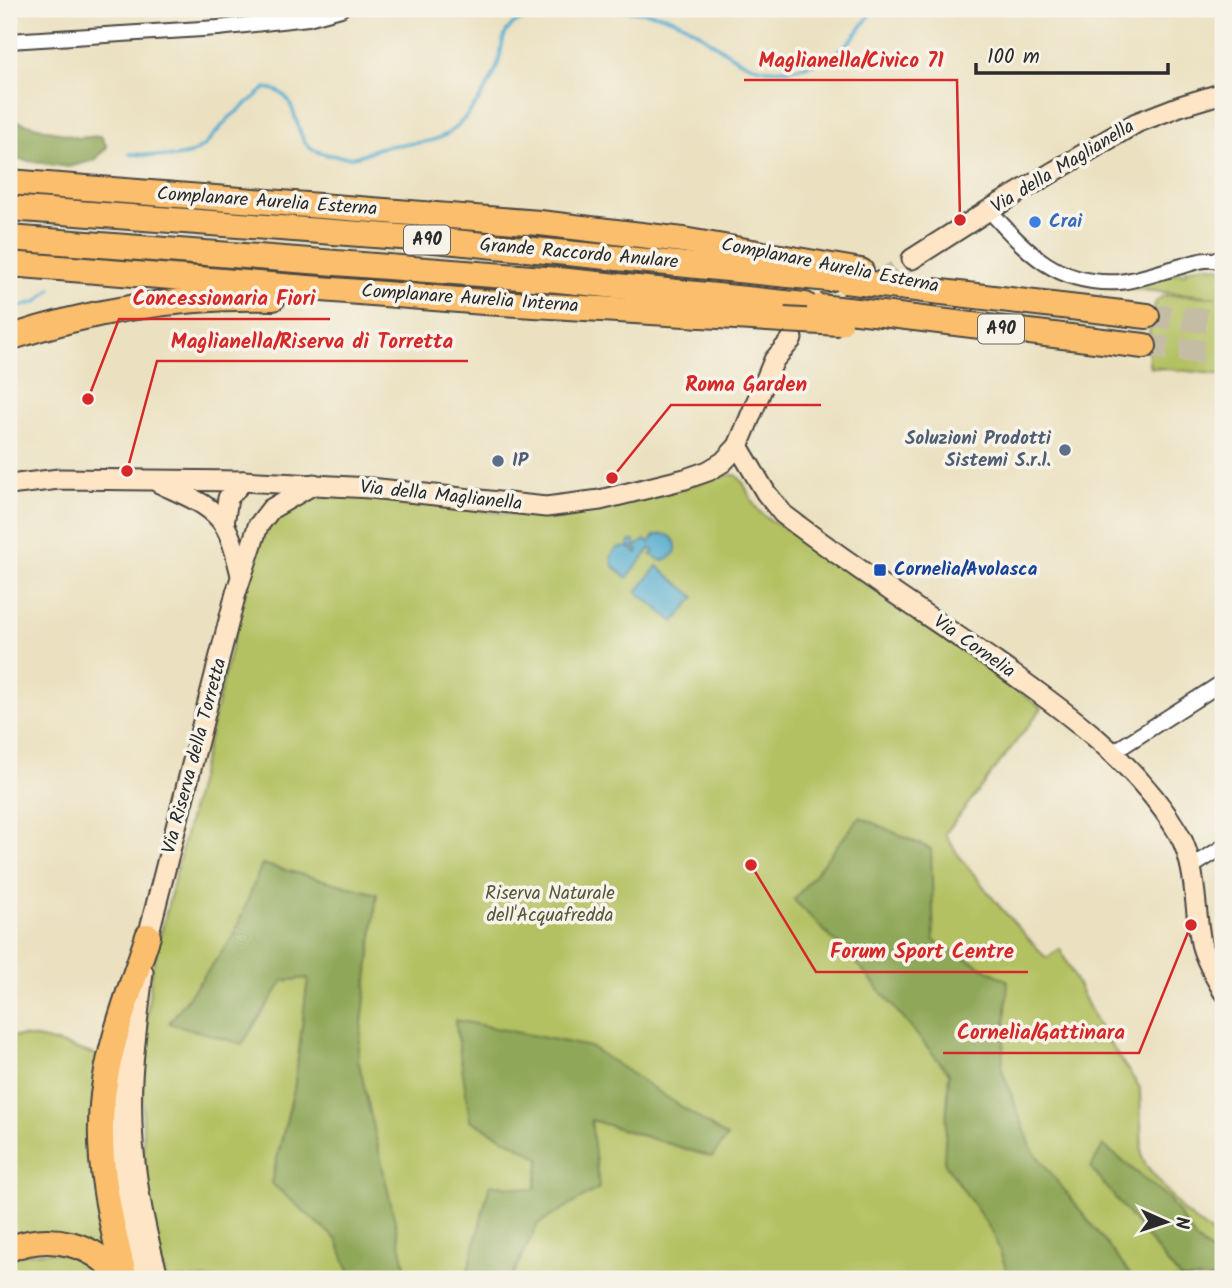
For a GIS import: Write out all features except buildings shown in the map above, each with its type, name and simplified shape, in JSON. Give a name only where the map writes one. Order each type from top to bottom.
[{"type":"highway","points":[[9,171],[243,190],[290,203]]},
{"type":"highway","name":"Complanare Aurelia Esterna","points":[[9,182],[540,223],[646,235],[778,255],[853,276],[907,275],[981,296],[1147,316]]},
{"type":"highway","name":"Grande Raccordo Anulare","points":[[9,208],[414,238],[853,276]]},
{"type":"highway","name":"Grande Raccordo Anulare","points":[[9,237],[558,280],[805,306],[849,317],[932,320],[1144,346]]},
{"type":"highway","name":"Complanare Aurelia Interna","points":[[9,264],[484,302],[788,330],[849,317]]},
{"type":"highway","points":[[9,338],[109,312],[194,300],[268,298],[415,305],[484,302]]},
{"type":"highway","points":[[124,1279],[108,1215],[104,1183],[103,1099],[114,1045],[148,936]]},
{"type":"highway","points":[[9,1250],[40,1241],[70,1243],[103,1259],[124,1279]]},
{"type":"street","points":[[9,41],[218,28],[309,18],[341,9]]},
{"type":"street","name":"Via della Maglianella","points":[[907,275],[989,210],[1136,123],[1223,93]]},
{"type":"street","points":[[989,210],[1038,260],[1052,269],[1074,277],[1121,282],[1200,260],[1217,260],[1223,263]]},
{"type":"street","name":"Via della Maglianella","points":[[9,485],[59,479],[243,481],[431,494],[522,505],[553,506],[600,500],[700,475],[723,463],[738,446],[767,373],[788,330]]},
{"type":"street","name":"Via Cornelia","points":[[738,446],[766,494],[783,514],[1023,681],[1084,728],[1112,753],[1162,808],[1183,842],[1191,868],[1201,941],[1223,991]]},
{"type":"street","points":[[153,480],[207,507],[224,524],[241,575]]},
{"type":"street","points":[[224,524],[228,498],[243,481],[251,489],[254,498],[258,526]]},
{"type":"street","points":[[258,526],[271,509],[314,484]]},
{"type":"street","name":"Via Riserva della Torretta","points":[[148,936],[241,575],[258,526]]},
{"type":"street","points":[[1112,753],[1223,682]]},
{"type":"street","points":[[1191,868],[1223,847]]},
{"type":"street","points":[[142,1279],[125,1217],[118,1166],[117,1133],[121,1066],[148,936]]},
{"type":"street","points":[[148,936],[134,1048],[133,1125],[138,1184],[149,1245],[159,1279]]},
{"type":"green space","points":[[9,119],[78,138],[101,136],[107,147],[95,160],[68,167],[9,158]]},
{"type":"green space","points":[[1204,265],[1223,268],[1223,375],[1150,367],[1150,324],[1156,302],[1165,295],[1218,297],[1109,287],[1180,272],[1182,274],[1186,273],[1186,270]]},
{"type":"green space","name":"Riserva Naturale dell'Acquafredda","points":[[727,475],[736,475],[739,478],[764,516],[795,533],[1042,708],[945,834],[1000,907],[1046,958],[1060,949],[1099,1027],[1140,1088],[1142,1157],[1145,1164],[1184,1212],[1223,1243],[1223,1279],[166,1279],[149,1203],[143,1126],[145,1048],[152,970],[257,543],[266,524],[289,508],[313,498],[357,495],[485,511],[560,517],[647,498]]},
{"type":"green space","points":[[860,817],[931,849],[934,941],[1008,981],[1002,1070],[1032,1149],[1134,1279],[1010,1279],[993,1233],[944,1162],[949,1073],[861,968],[794,900]]},
{"type":"green space","points":[[262,864],[377,894],[358,1059],[408,1279],[352,1279],[337,1240],[271,1183],[294,1089],[308,978],[283,981],[242,1044],[169,1023],[233,937]]},
{"type":"green space","points":[[455,1020],[591,1047],[727,1137],[712,1157],[591,1120],[599,1188],[538,1224],[511,1279],[466,1279],[490,1184],[535,1190],[540,1158],[470,1120]]},
{"type":"green space","points":[[9,1036],[44,1040],[99,1056],[109,1253],[9,1237]]},
{"type":"green space","points":[[1103,1145],[1168,1198],[1196,1240],[1223,1261],[1223,1279],[1181,1279],[1091,1168]]},
{"type":"green space","points":[[54,1252],[80,1259],[106,1279],[9,1279],[9,1261],[22,1254]]},
{"type":"water","points":[[662,534],[671,537],[676,544],[676,551],[670,558],[662,561],[651,555],[654,551],[651,548],[627,578],[613,566],[611,556],[617,548],[627,547],[637,553],[638,550],[629,546],[629,541],[634,541],[636,546],[645,540],[649,543],[654,536]]},
{"type":"water","points":[[657,566],[695,597],[674,622],[637,592]]},
{"type":"waterway","points":[[130,154],[175,157],[191,154],[205,145],[229,118],[266,88],[284,96],[290,103],[302,138],[307,145],[322,153],[353,157],[383,147],[435,140],[450,132],[476,105],[495,72],[506,33],[510,27],[528,18],[611,11],[660,15],[692,28],[752,66],[781,69],[810,65],[836,52],[855,35],[873,9]]},
{"type":"waterway","points":[[9,309],[37,302],[51,289]]},
{"type":"tunnel","points":[[831,312],[912,259]]},
{"type":"tunnel","points":[[1147,316],[1223,322]]},
{"type":"tunnel","points":[[1144,346],[1223,354]]},
{"type":"place","name":"Maglianella/Civico 71","points":[[960,220]]},
{"type":"place","name":"Crai","points":[[1035,222]]},
{"type":"place","name":"Concessionaria Fiori","points":[[88,399]]},
{"type":"place","name":"Soluzioni Prodotti Sistemi S.r.l.","points":[[1065,450]]},
{"type":"place","name":"IP","points":[[498,461]]},
{"type":"place","name":"Maglianella/Riserva di Torretta","points":[[127,471]]},
{"type":"place","name":"Roma Garden","points":[[612,478]]},
{"type":"place","name":"Cornelia/Avolasca","points":[[880,570]]},
{"type":"place","name":"Forum Sport Centre","points":[[751,865]]},
{"type":"place","name":"Cornelia/Gattinara","points":[[1191,925]]}]
